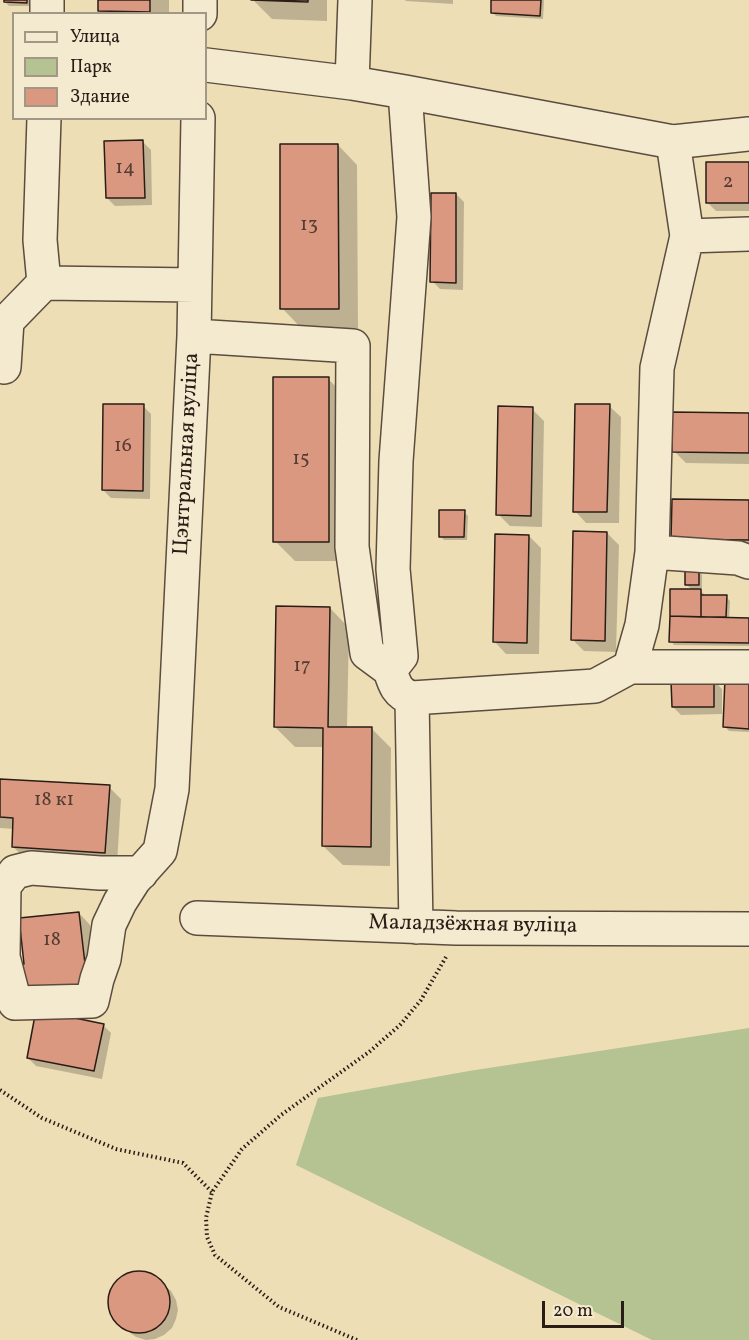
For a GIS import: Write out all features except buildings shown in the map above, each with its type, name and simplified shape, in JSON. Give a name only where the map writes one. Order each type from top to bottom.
[{"type":"street","points":[[352,83],[355,0]]},
{"type":"street","points":[[207,65],[352,83],[673,142],[749,134]]},
{"type":"street","points":[[390,670],[401,656],[393,569],[396,461],[414,217],[405,92]]},
{"type":"street","points":[[44,120],[40,240],[44,284]]},
{"type":"street","name":"Цэнтральная вуліца","points":[[141,873],[100,873],[31,868],[15,872],[4,886],[3,957],[15,1003],[92,1001],[104,959],[109,925],[134,880],[141,873],[160,851],[172,789],[194,336],[198,120]]},
{"type":"street","points":[[630,667],[642,625],[652,552],[657,368],[687,236],[673,142]]},
{"type":"street","points":[[687,236],[749,234]]},
{"type":"street","points":[[4,367],[7,321],[44,284],[195,285]]},
{"type":"street","points":[[194,336],[353,346],[353,560],[367,653],[390,670],[395,687],[405,696],[412,698],[596,686],[630,667],[749,667]]},
{"type":"street","points":[[652,552],[738,558],[749,562]]},
{"type":"street","points":[[412,698],[416,927]]},
{"type":"street","name":"Маладзёжная вуліца","points":[[198,918],[456,928],[749,929]]},
{"type":"path","points":[[357,1340],[279,1307],[215,1255],[207,1237],[206,1218],[212,1192],[242,1149],[281,1115],[369,1052],[400,1025],[421,1000],[438,972],[450,949],[456,928]]},
{"type":"path","points":[[0,1090],[42,1118],[116,1149],[183,1163],[212,1192]]},
{"type":"green space","points":[[749,1028],[749,1340],[652,1340],[296,1165],[318,1098],[469,1071]]}]
